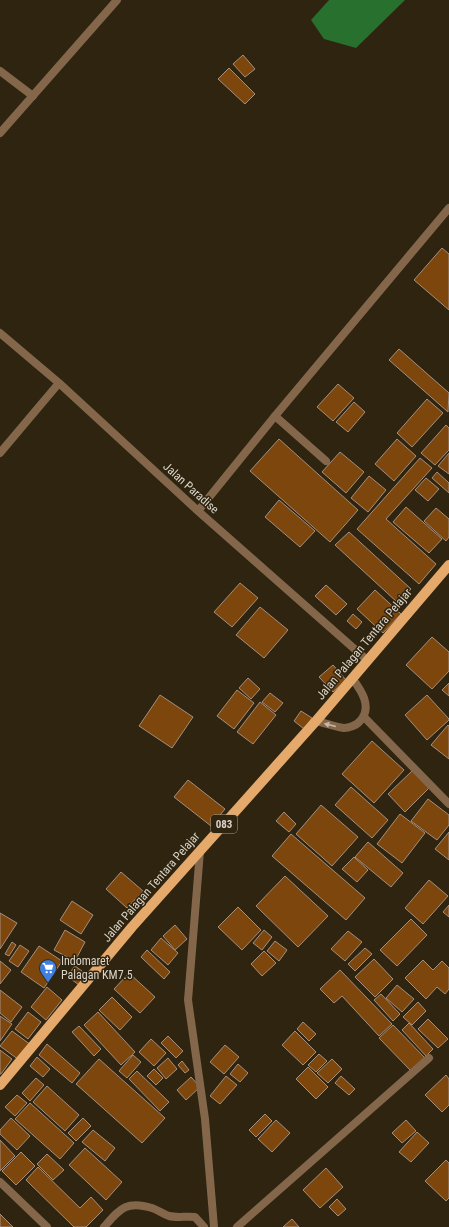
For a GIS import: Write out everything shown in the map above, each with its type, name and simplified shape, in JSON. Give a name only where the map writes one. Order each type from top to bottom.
[{"type":"main road","name":"Jalan Palagan Tentara Pelajar","points":[[0,1084],[132,927],[316,721],[449,565]]},
{"type":"street","points":[[0,133],[117,0]]},
{"type":"street","points":[[0,70],[33,96]]},
{"type":"street","points":[[198,511],[275,416],[449,208]]},
{"type":"street","name":"Jalan Paradise","points":[[0,333],[59,383],[198,511],[367,660]]},
{"type":"street","points":[[0,453],[59,383]]},
{"type":"street","points":[[275,416],[326,462]]},
{"type":"street","points":[[316,721],[345,728],[357,724],[364,717],[366,709],[365,699],[361,689],[352,678]]},
{"type":"street","points":[[364,717],[449,804]]},
{"type":"street","points":[[200,851],[188,1000],[205,1119],[214,1227]]},
{"type":"street","points":[[237,1227],[429,1058]]},
{"type":"street","points":[[0,1182],[47,1227]]},
{"type":"street","points":[[104,1227],[122,1208],[128,1205],[138,1205],[152,1208],[168,1216],[195,1217],[204,1227]]},
{"type":"green space","points":[[329,0],[405,0],[356,48],[324,39],[311,20]]},
{"type":"building","points":[[243,55],[255,69],[245,77],[233,64]]},
{"type":"building","points":[[229,68],[255,94],[245,104],[218,79]]},
{"type":"building","points":[[442,248],[449,254],[449,310],[414,280]]},
{"type":"building","points":[[399,349],[449,393],[448,412],[389,360]]},
{"type":"building","points":[[338,384],[354,398],[333,421],[317,407]]},
{"type":"building","points":[[427,399],[443,413],[412,447],[397,433]]},
{"type":"building","points":[[354,402],[365,412],[348,432],[336,422]]},
{"type":"building","points":[[446,425],[449,428],[449,450],[435,465],[421,453]]},
{"type":"building","points":[[279,439],[358,510],[330,542],[250,471]]},
{"type":"building","points":[[397,439],[416,456],[394,481],[375,464]]},
{"type":"building","points":[[340,452],[364,472],[346,493],[322,472]]},
{"type":"building","points":[[449,453],[449,474],[438,466]]},
{"type":"building","points":[[420,458],[432,468],[386,519],[436,564],[419,584],[357,529]]},
{"type":"building","points":[[437,472],[449,483],[449,493],[432,478]]},
{"type":"building","points":[[369,476],[386,490],[368,512],[351,498]]},
{"type":"building","points":[[426,478],[439,489],[428,501],[415,490]]},
{"type":"building","points":[[279,500],[315,531],[300,547],[265,517]]},
{"type":"building","points":[[406,507],[442,539],[429,553],[393,522]]},
{"type":"building","points":[[436,508],[449,519],[449,537],[446,541],[424,521]]},
{"type":"building","points":[[349,532],[411,589],[398,603],[335,545]]},
{"type":"building","points":[[240,583],[258,598],[232,627],[214,612]]},
{"type":"building","points":[[326,585],[347,604],[336,615],[315,596]]},
{"type":"building","points":[[375,590],[401,614],[383,633],[357,609]]},
{"type":"building","points":[[260,607],[288,630],[264,658],[236,635]]},
{"type":"building","points":[[353,614],[362,622],[356,629],[347,621]]},
{"type":"building","points":[[432,637],[449,652],[449,671],[432,689],[406,665]]},
{"type":"building","points":[[333,665],[346,680],[333,692],[319,677]]},
{"type":"building","points":[[248,678],[260,689],[251,699],[239,688]]},
{"type":"building","points":[[449,683],[449,696],[442,690]]},
{"type":"building","points":[[237,690],[254,703],[234,729],[217,716]]},
{"type":"building","points":[[270,693],[283,703],[275,712],[262,702]]},
{"type":"building","points":[[160,695],[193,717],[172,748],[139,726]]},
{"type":"building","points":[[427,695],[449,720],[427,740],[405,715]]},
{"type":"building","points":[[260,702],[276,715],[253,744],[237,732]]},
{"type":"building","points":[[301,711],[312,718],[304,729],[294,721]]},
{"type":"building","points":[[448,725],[449,726],[449,759],[431,745]]},
{"type":"building","points":[[372,741],[404,770],[374,803],[342,774]]},
{"type":"building","points":[[412,771],[429,788],[405,812],[388,794]]},
{"type":"building","points":[[188,780],[225,809],[211,826],[174,797]]},
{"type":"building","points":[[351,787],[388,820],[372,838],[335,805]]},
{"type":"building","points":[[428,799],[449,815],[449,825],[437,840],[411,821]]},
{"type":"building","points":[[321,805],[358,837],[332,866],[296,834]]},
{"type":"building","points":[[284,812],[296,824],[289,832],[276,821]]},
{"type":"building","points":[[400,814],[425,833],[402,863],[377,844]]},
{"type":"building","points":[[449,832],[449,860],[435,849]]},
{"type":"building","points":[[291,834],[365,898],[346,920],[272,856]]},
{"type":"building","points":[[368,842],[403,873],[391,887],[355,857]]},
{"type":"building","points":[[354,857],[368,870],[357,882],[342,869]]},
{"type":"building","points":[[121,872],[143,891],[127,908],[106,889]]},
{"type":"building","points":[[285,876],[328,916],[298,947],[256,906]]},
{"type":"building","points":[[429,880],[448,896],[423,924],[405,908]]},
{"type":"building","points":[[72,901],[93,915],[81,934],[60,920]]},
{"type":"building","points":[[449,905],[449,917],[443,912]]},
{"type":"building","points":[[238,907],[261,930],[242,950],[218,927]]},
{"type":"building","points":[[0,913],[17,923],[0,949]]},
{"type":"building","points":[[411,919],[427,935],[397,966],[380,950]]},
{"type":"building","points":[[175,925],[187,939],[175,950],[163,936]]},
{"type":"building","points":[[65,930],[85,942],[75,961],[54,950]]},
{"type":"building","points":[[264,930],[272,937],[262,950],[253,943]]},
{"type":"building","points":[[348,931],[362,942],[345,961],[331,949]]},
{"type":"building","points":[[161,938],[178,953],[168,965],[151,950]]},
{"type":"building","points":[[275,941],[287,950],[279,961],[267,951]]},
{"type":"building","points":[[12,942],[16,945],[9,956],[5,954]]},
{"type":"building","points":[[20,945],[29,951],[18,967],[9,961]]},
{"type":"building","points":[[39,946],[62,961],[44,988],[21,972]]},
{"type":"building","points":[[365,948],[372,954],[355,971],[348,964]]},
{"type":"building","points":[[147,950],[170,972],[164,979],[141,957]]},
{"type":"building","points":[[264,951],[276,963],[262,976],[251,964]]},
{"type":"building","points":[[374,959],[393,979],[375,997],[355,977]]},
{"type":"building","points":[[423,960],[433,970],[442,961],[449,968],[449,989],[445,994],[437,987],[426,999],[405,978]]},
{"type":"building","points":[[0,961],[11,970],[0,984]]},
{"type":"building","points":[[75,966],[86,974],[79,985],[67,976]]},
{"type":"building","points":[[340,970],[392,1024],[379,1036],[342,996],[334,1003],[320,989]]},
{"type":"building","points":[[129,973],[155,997],[140,1013],[114,989]]},
{"type":"building","points":[[397,985],[414,999],[402,1012],[386,998]]},
{"type":"building","points":[[47,987],[62,1000],[46,1020],[31,1007]]},
{"type":"building","points":[[0,990],[22,1007],[11,1022],[0,1013]]},
{"type":"building","points":[[381,994],[400,1014],[393,1021],[374,1000]]},
{"type":"building","points":[[112,997],[132,1017],[120,1030],[99,1010]]},
{"type":"building","points":[[418,1002],[426,1011],[412,1025],[403,1017]]},
{"type":"building","points":[[28,1012],[41,1022],[28,1039],[15,1029]]},
{"type":"building","points":[[98,1012],[135,1052],[121,1065],[84,1025]]},
{"type":"building","points":[[0,1016],[12,1024],[0,1041]]},
{"type":"building","points":[[428,1019],[448,1039],[438,1048],[418,1029]]},
{"type":"building","points":[[303,1022],[316,1034],[309,1041],[297,1029]]},
{"type":"building","points":[[409,1023],[433,1049],[426,1056],[402,1030]]},
{"type":"building","points":[[393,1025],[425,1058],[411,1071],[379,1038]]},
{"type":"building","points":[[79,1026],[101,1049],[94,1056],[72,1032]]},
{"type":"building","points":[[12,1031],[31,1045],[19,1060],[0,1046]]},
{"type":"building","points":[[295,1031],[316,1052],[303,1065],[282,1045]]},
{"type":"building","points":[[168,1036],[183,1051],[176,1058],[161,1043]]},
{"type":"building","points":[[151,1039],[166,1053],[154,1066],[139,1052]]},
{"type":"building","points":[[47,1044],[80,1073],[72,1083],[39,1055]]},
{"type":"building","points":[[225,1045],[239,1057],[224,1074],[210,1062]]},
{"type":"building","points":[[0,1050],[12,1059],[1,1074],[0,1074]]},
{"type":"building","points":[[319,1054],[327,1061],[316,1072],[308,1065]]},
{"type":"building","points":[[133,1055],[141,1062],[127,1078],[119,1071]]},
{"type":"building","points":[[37,1057],[50,1069],[43,1077],[30,1066]]},
{"type":"building","points":[[168,1058],[177,1069],[166,1079],[157,1068]]},
{"type":"building","points":[[99,1059],[165,1118],[142,1143],[76,1084]]},
{"type":"building","points":[[332,1059],[342,1069],[328,1083],[317,1073]]},
{"type":"building","points":[[182,1061],[189,1070],[185,1073],[178,1065]]},
{"type":"building","points":[[238,1064],[248,1073],[240,1082],[230,1074]]},
{"type":"building","points":[[308,1067],[328,1087],[316,1099],[296,1079]]},
{"type":"building","points":[[154,1069],[163,1078],[156,1085],[147,1076]]},
{"type":"building","points":[[137,1071],[169,1102],[160,1111],[129,1079]]},
{"type":"building","points":[[446,1075],[449,1079],[449,1105],[442,1112],[425,1095]]},
{"type":"building","points":[[226,1076],[237,1085],[220,1104],[210,1096]]},
{"type":"building","points":[[341,1076],[355,1089],[349,1095],[335,1083]]},
{"type":"building","points":[[191,1077],[200,1087],[186,1100],[177,1090]]},
{"type":"building","points":[[36,1078],[44,1085],[30,1101],[22,1093]]},
{"type":"building","points":[[47,1086],[79,1115],[65,1131],[33,1102]]},
{"type":"building","points":[[17,1095],[27,1103],[15,1116],[5,1107]]},
{"type":"building","points":[[30,1103],[74,1143],[60,1159],[15,1119]]},
{"type":"building","points":[[265,1114],[272,1121],[256,1137],[249,1130]]},
{"type":"building","points":[[11,1118],[30,1136],[17,1150],[0,1134],[0,1130]]},
{"type":"building","points":[[83,1118],[91,1126],[76,1141],[68,1133]]},
{"type":"building","points":[[276,1120],[290,1133],[272,1152],[258,1139]]},
{"type":"building","points":[[406,1120],[416,1131],[402,1143],[392,1133]]},
{"type":"building","points":[[93,1130],[115,1148],[105,1161],[82,1142]]},
{"type":"building","points":[[417,1132],[429,1143],[411,1162],[399,1152]]},
{"type":"building","points":[[0,1140],[15,1156],[0,1171]]},
{"type":"building","points":[[85,1148],[122,1182],[106,1200],[69,1165]]},
{"type":"building","points":[[21,1152],[35,1166],[16,1185],[2,1171]]},
{"type":"building","points":[[47,1154],[64,1170],[53,1180],[37,1164]]},
{"type":"building","points":[[446,1160],[449,1163],[449,1198],[446,1201],[425,1181]]},
{"type":"building","points":[[38,1167],[80,1208],[91,1197],[103,1210],[86,1227],[74,1227],[26,1180]]},
{"type":"building","points":[[326,1168],[343,1187],[320,1208],[303,1190]]},
{"type":"building","points":[[337,1199],[346,1209],[338,1216],[329,1207]]},
{"type":"building","points":[[0,1214],[13,1227],[0,1227]]},
{"type":"building","points":[[292,1219],[299,1227],[283,1227]]},
{"type":"place","name":"Indomaret Palagan KM7.5","points":[[48,983]]}]
